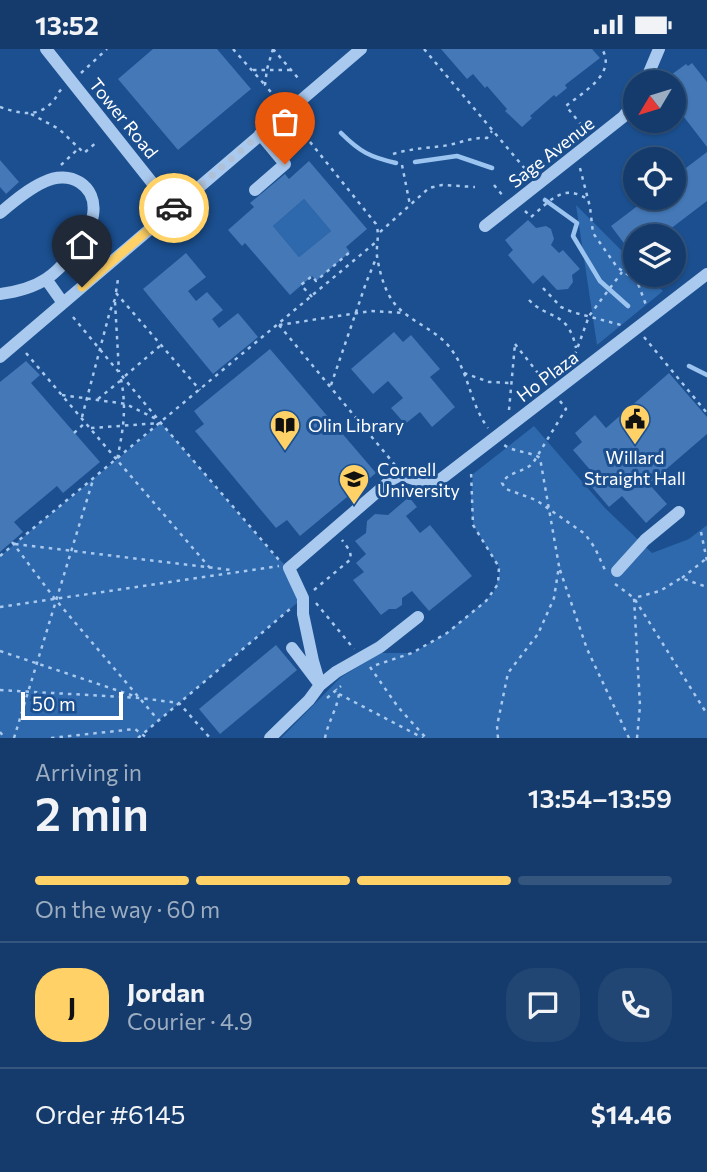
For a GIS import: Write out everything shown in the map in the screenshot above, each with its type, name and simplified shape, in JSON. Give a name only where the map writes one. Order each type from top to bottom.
[{"type":"street","name":"Tower Road","points":[[46,49],[173,209]]},
{"type":"street","points":[[0,357],[361,49]]},
{"type":"street","points":[[650,70],[659,49]]},
{"type":"street","name":"Sage Avenue","points":[[485,226],[623,117]]},
{"type":"street","points":[[255,190],[285,164],[260,134]]},
{"type":"street","points":[[0,213],[43,182],[53,178],[71,177],[86,187],[93,204],[90,225],[66,261],[46,279],[0,294]]},
{"type":"street","name":"Ho Plaza","points":[[401,475],[426,483],[441,479],[707,274]]},
{"type":"street","points":[[46,279],[63,303]]},
{"type":"street","points":[[320,685],[303,614],[303,598],[289,568],[391,479],[401,475]]},
{"type":"street","points":[[617,572],[645,540],[679,512]]},
{"type":"street","points":[[270,738],[309,700],[320,685],[336,672],[380,647],[418,617]]},
{"type":"street","points":[[292,648],[320,685]]},
{"type":"path","points":[[85,69],[107,49]]},
{"type":"path","points":[[233,49],[376,224],[379,233]]},
{"type":"path","points":[[265,85],[273,49]]},
{"type":"path","points":[[273,49],[298,78]]},
{"type":"path","points":[[424,49],[526,170]]},
{"type":"path","points":[[594,140],[566,106],[603,75],[607,63],[602,49]]},
{"type":"path","points":[[252,70],[291,70]]},
{"type":"path","points":[[0,107],[31,114],[46,108],[57,93]]},
{"type":"path","points":[[31,114],[59,129],[84,153],[98,141]]},
{"type":"path","points":[[393,154],[414,148],[487,138],[492,131]]},
{"type":"path","points":[[575,155],[589,201],[593,233],[622,272],[639,285],[645,302]]},
{"type":"path","points":[[402,165],[410,205]]},
{"type":"path","points":[[475,187],[437,185],[429,188],[379,233],[377,256],[390,297],[404,313],[442,339],[452,350],[464,373],[476,409],[496,438],[518,453],[538,456]]},
{"type":"path","points":[[546,205],[565,193],[573,192],[589,201]]},
{"type":"path","points":[[0,556],[279,325],[377,240]]},
{"type":"path","points":[[312,297],[301,285],[312,276],[316,281],[350,252]]},
{"type":"path","points":[[331,387],[377,256]]},
{"type":"path","points":[[567,383],[576,348],[589,316],[622,272]]},
{"type":"path","points":[[118,279],[115,324],[119,372]]},
{"type":"path","points":[[543,288],[561,307],[637,329],[707,413]]},
{"type":"path","points":[[116,293],[200,390]]},
{"type":"path","points":[[82,418],[115,299]]},
{"type":"path","points":[[529,300],[556,315],[572,333],[576,348]]},
{"type":"path","points":[[556,315],[561,307]]},
{"type":"path","points":[[279,325],[356,313],[404,313]]},
{"type":"path","points":[[73,317],[274,555],[289,568]]},
{"type":"path","points":[[279,325],[390,457],[401,475]]},
{"type":"path","points":[[17,342],[209,568]]},
{"type":"path","points":[[508,428],[515,344],[566,409],[530,467],[509,475],[502,483],[506,489],[529,496],[547,506],[585,534],[613,583],[634,598],[707,714]]},
{"type":"path","points":[[98,399],[161,345]]},
{"type":"path","points":[[464,373],[489,382],[511,383]]},
{"type":"path","points":[[117,460],[126,404],[122,378]]},
{"type":"path","points":[[62,395],[126,404],[161,423]]},
{"type":"path","points":[[74,433],[86,422]]},
{"type":"path","points":[[91,428],[161,423]]},
{"type":"path","points":[[538,456],[542,463],[559,566],[587,649],[629,738]]},
{"type":"path","points":[[14,738],[93,479]]},
{"type":"path","points":[[138,738],[345,565],[352,556],[333,529]]},
{"type":"path","points":[[634,598],[660,591],[707,559],[701,532],[707,539]]},
{"type":"path","points":[[13,543],[234,571]]},
{"type":"path","points":[[13,543],[55,599],[159,721]]},
{"type":"path","points":[[0,607],[274,565],[289,568]]},
{"type":"path","points":[[498,738],[508,673],[538,634],[554,599],[559,566]]},
{"type":"path","points":[[681,578],[707,587]]},
{"type":"path","points":[[303,598],[315,602],[425,738]]},
{"type":"path","points":[[634,598],[639,694],[637,738]]},
{"type":"path","points":[[0,651],[140,698]]},
{"type":"path","points":[[0,690],[140,698],[179,703],[210,738]]},
{"type":"path","points":[[325,738],[338,692],[425,738]]},
{"type":"path","points":[[51,738],[135,729],[147,738]]},
{"type":"path","points":[[0,732],[5,738]]},
{"type":"shaded area","points":[[304,199],[331,231],[299,257],[273,226]]},
{"type":"shaded area","points":[[576,205],[623,252],[623,287],[659,287],[663,291],[597,345]]},
{"type":"shaded area","points":[[161,423],[274,555],[289,568],[303,598],[138,738],[0,738],[0,556]]},
{"type":"shaded area","points":[[534,426],[605,508],[652,553],[689,539],[707,525],[707,738],[281,738],[341,677],[381,653],[413,653],[447,633],[493,594],[499,577],[499,567],[473,525],[473,474]]},
{"type":"building","points":[[153,49],[217,49],[251,89],[178,150],[118,79]]},
{"type":"building","points":[[441,49],[592,49],[600,58],[565,85],[567,88],[556,97],[554,95],[530,116],[532,118],[522,127],[505,111],[507,109],[487,86],[485,88],[473,74],[467,79]]},
{"type":"building","points":[[692,63],[707,82],[707,147],[686,120],[686,70],[678,70],[686,64],[688,66]]},
{"type":"building","points":[[707,152],[707,201],[677,224],[623,224],[623,242],[611,226],[632,210],[686,210],[686,168]]},
{"type":"building","points":[[0,160],[19,182],[6,194],[0,187]]},
{"type":"building","points":[[309,161],[367,229],[346,247],[350,252],[316,281],[312,276],[290,295],[245,243],[242,246],[228,230],[254,207],[250,203],[285,174],[289,179]],"holes":[[[304,199],[331,231],[299,257],[273,226]]]},
{"type":"building","points":[[528,220],[536,228],[546,226],[551,229],[554,239],[551,245],[559,253],[563,250],[580,269],[572,275],[573,282],[568,289],[557,290],[543,275],[533,284],[508,255],[513,250],[505,240]]},
{"type":"building","points":[[186,253],[206,277],[188,291],[196,301],[207,292],[223,310],[212,319],[219,328],[238,313],[258,337],[213,374],[143,289]]},
{"type":"building","points":[[394,332],[403,342],[411,335],[440,369],[430,377],[455,407],[432,427],[420,412],[405,424],[391,408],[403,398],[388,381],[373,394],[351,369]]},
{"type":"building","name":"Olin Library","points":[[270,349],[376,473],[300,536],[287,520],[276,528],[195,431],[204,424],[194,411]]},
{"type":"building","points":[[26,361],[40,375],[31,383],[100,462],[63,493],[57,486],[14,522],[23,532],[0,552],[0,382]]},
{"type":"building","name":"Willard Straight Hall","points":[[669,373],[707,417],[707,434],[649,484],[667,504],[646,523],[622,496],[609,507],[591,486],[598,479],[573,450],[582,442],[575,433],[595,415],[606,428]]},
{"type":"building","points":[[409,497],[417,507],[406,516],[420,533],[430,525],[472,576],[429,611],[412,591],[402,598],[402,605],[381,615],[353,580],[364,572],[356,563],[366,554],[355,541],[366,533],[367,521],[375,514],[388,515]]},
{"type":"building","points":[[276,645],[297,670],[220,734],[199,709]]},
{"type":"waterway","points":[[341,133],[366,153],[396,163]]},
{"type":"waterway","points":[[415,162],[457,156],[492,168]]},
{"type":"waterway","points":[[545,200],[577,223],[573,236],[600,281],[628,306]]},
{"type":"waterway","points":[[689,366],[707,375]]},
{"type":"way so far","points":[[174,208],[260,134],[285,164]]},
{"type":"place","name":"Willard Straight Hall","points":[[635,446]]},
{"type":"place","name":"Olin Library","points":[[285,452]]},
{"type":"place","name":"Cornell University","points":[[354,506]]},
{"type":"route","points":[[82,287],[174,208]]}]
